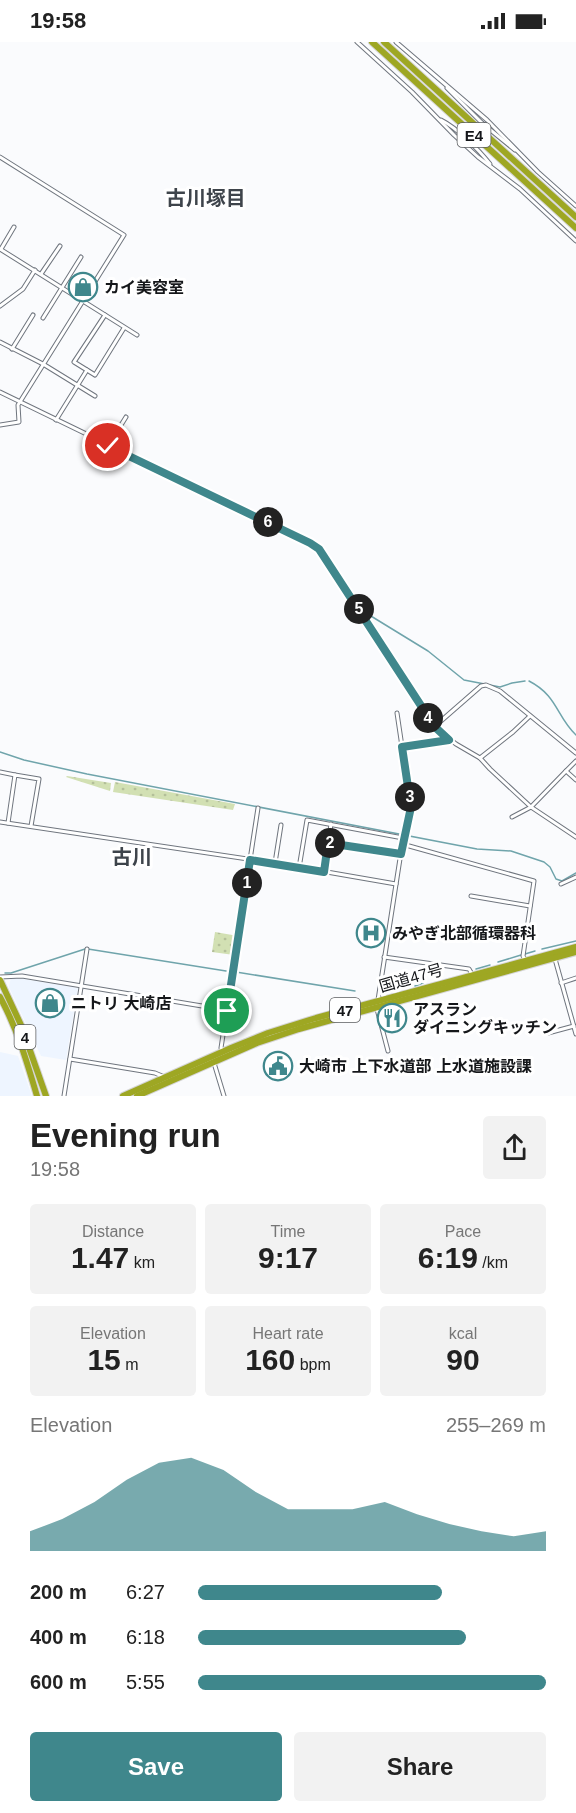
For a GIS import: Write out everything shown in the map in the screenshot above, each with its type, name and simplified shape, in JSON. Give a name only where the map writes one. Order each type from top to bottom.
[{"type":"highway","name":"E4","points":[[372,42],[576,228]]},
{"type":"highway","name":"E4","points":[[384,42],[576,217]]},
{"type":"highway","name":"国道47号","points":[[137,1096],[278,1036],[472,975],[576,947]]},
{"type":"highway","name":"国道47号","points":[[123,1096],[268,1033],[576,952]]},
{"type":"highway","name":"4","points":[[0,978],[21,1025],[46,1096]]},
{"type":"highway","name":"4","points":[[0,997],[17,1034],[37,1096]]},
{"type":"street","points":[[357,42],[405,85],[462,142],[520,189],[576,241]]},
{"type":"street","points":[[396,42],[487,120],[576,206]]},
{"type":"street","points":[[446,86],[447,90],[482,124],[509,147],[520,153]]},
{"type":"street","points":[[438,119],[447,123],[465,138],[493,168]]},
{"type":"street","points":[[0,157],[124,235],[20,401],[18,405],[19,422],[0,425]]},
{"type":"street","points":[[14,228],[0,249],[137,335]]},
{"type":"street","points":[[41,274],[60,246]]},
{"type":"street","points":[[43,318],[81,257]]},
{"type":"street","points":[[0,306],[23,289],[34,270]]},
{"type":"street","points":[[12,349],[33,315]]},
{"type":"street","points":[[105,315],[74,363],[95,375],[125,328]]},
{"type":"street","points":[[0,342],[43,364],[95,396]]},
{"type":"street","points":[[56,420],[87,370]]},
{"type":"street","points":[[0,392],[319,549],[435,727],[449,740],[480,758],[531,807],[576,837]]},
{"type":"street","points":[[108,446],[126,417]]},
{"type":"street","points":[[435,727],[481,686],[496,688],[576,753]]},
{"type":"street","points":[[388,1051],[377,1004],[402,844],[411,807],[397,713]]},
{"type":"street","points":[[480,758],[530,716]]},
{"type":"street","points":[[402,747],[449,740]]},
{"type":"street","points":[[512,817],[531,807],[576,761]]},
{"type":"street","points":[[566,771],[576,780]]},
{"type":"street","points":[[0,772],[39,779],[32,826]]},
{"type":"street","points":[[8,823],[15,775]]},
{"type":"street","points":[[224,1051],[221,1048],[258,808]]},
{"type":"street","points":[[299,868],[307,820],[404,836]]},
{"type":"street","points":[[0,822],[275,863],[396,884]]},
{"type":"street","points":[[324,872],[331,824]]},
{"type":"street","points":[[275,863],[281,825]]},
{"type":"street","points":[[328,843],[401,854]]},
{"type":"street","points":[[402,844],[534,881],[523,956],[525,960]]},
{"type":"street","points":[[561,884],[576,877]]},
{"type":"street","points":[[471,896],[530,906]]},
{"type":"street","points":[[64,1096],[87,949]]},
{"type":"street","points":[[384,957],[469,969],[472,975]]},
{"type":"street","points":[[554,957],[576,1034]]},
{"type":"street","points":[[0,978],[22,976],[244,1013]]},
{"type":"street","points":[[561,983],[576,978]]},
{"type":"street","points":[[548,1033],[574,1026]]},
{"type":"street","points":[[70,1059],[155,1073],[165,1078]]},
{"type":"street","points":[[213,1062],[224,1096]]},
{"type":"shaded area","points":[[11,977],[78,988],[66,1060],[41,1056],[9,987]]},
{"type":"shaded area","points":[[0,1052],[18,1056],[32,1096],[0,1096]]},
{"type":"green space","points":[[66,777],[111,783],[110,791]]},
{"type":"green space","points":[[115,782],[235,804],[233,810],[113,792]]},
{"type":"green space","points":[[215,932],[238,936],[234,955],[212,952]]},
{"type":"waterway","points":[[86,432],[107,442]]},
{"type":"waterway","points":[[113,445],[171,473]]},
{"type":"waterway","points":[[205,490],[314,542],[322,549],[340,577]]},
{"type":"waterway","points":[[343,582],[358,606],[366,613],[428,651],[464,680],[500,687],[525,681]]},
{"type":"waterway","points":[[529,681],[546,693],[576,735]]},
{"type":"waterway","points":[[0,752],[24,760],[87,774],[477,849],[511,851],[544,862],[550,867],[556,879],[562,881],[576,873]]},
{"type":"waterway","points":[[542,949],[576,941]]},
{"type":"waterway","points":[[5,973],[85,949]]},
{"type":"waterway","points":[[88,949],[226,971]]},
{"type":"waterway","points":[[525,954],[535,951]]},
{"type":"waterway","points":[[498,962],[521,955]]},
{"type":"waterway","points":[[476,969],[490,965]]},
{"type":"waterway","points":[[236,972],[355,991]]},
{"type":"waterway","points":[[415,986],[423,983]]},
{"type":"waterway","points":[[401,989],[409,987]]},
{"type":"waterway","points":[[390,992],[394,991]]},
{"type":"tunnel","points":[[466,137],[481,124]]},
{"type":"place","name":"カイ美容室","points":[[83,287]]},
{"type":"place","name":"みやぎ北部循環器科","points":[[371,933]]},
{"type":"place","name":"ニトリ 大崎店","points":[[50,1003]]},
{"type":"place","name":"アスラン ダイニングキッチン","points":[[392,1018]]},
{"type":"place","name":"大崎市 上下水道部 上水道施設課","points":[[278,1066]]},
{"type":"district","name":"古川塚目","points":[[206,198]]},
{"type":"district","name":"古川","points":[[132,857]]},
{"type":"route","points":[[108,446],[319,549],[435,727],[449,740],[402,747],[411,807],[401,854],[328,843],[324,872],[250,860],[227,1011]]}]
